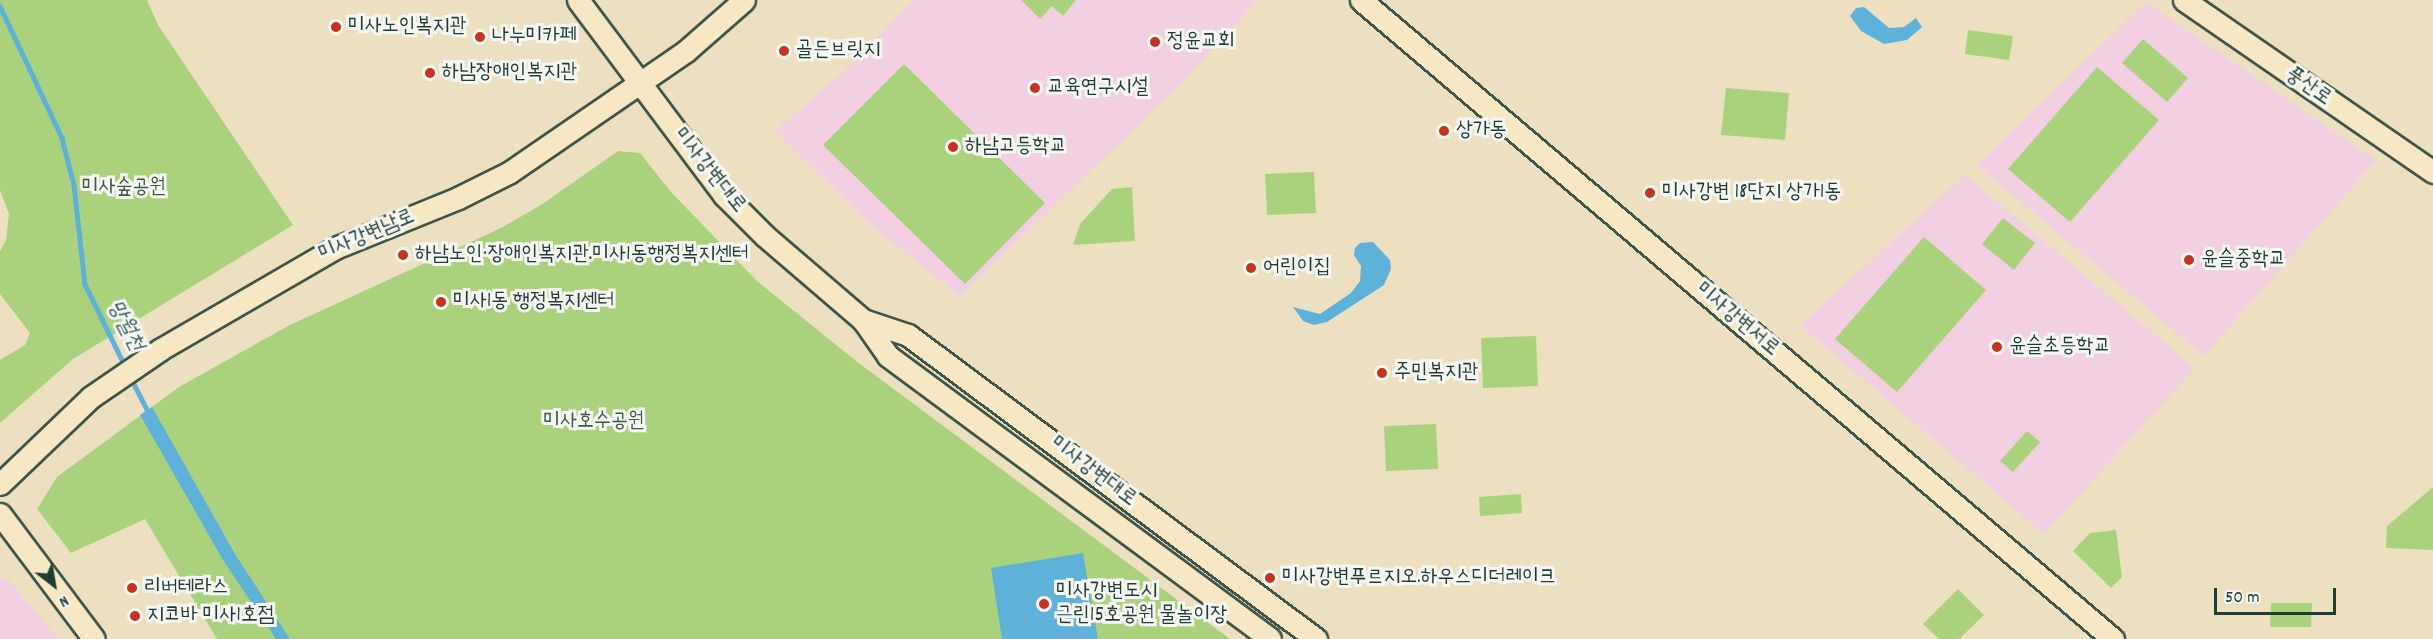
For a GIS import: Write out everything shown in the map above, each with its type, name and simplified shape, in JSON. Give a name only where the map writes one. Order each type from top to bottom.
[{"type":"main road","name":"미사강변대로","points":[[578,0],[724,195],[765,236],[863,320],[888,356],[1270,639]]},
{"type":"main road","name":"미사강변남로","points":[[0,484],[91,397],[161,349],[335,248],[458,198],[510,172],[686,51],[744,0]]},
{"type":"main road","name":"미사강변서로","points":[[1361,0],[2113,639]]},
{"type":"main road","name":"풍산로","points":[[2184,0],[2433,172]]},
{"type":"main road","name":"미사강변대로","points":[[863,320],[908,335],[1316,639]]},
{"type":"main road","points":[[0,514],[94,639]]},
{"type":"shaded area","name":"하남고등학교","points":[[914,0],[1258,0],[1177,88],[960,296],[872,226],[775,131],[844,71]]},
{"type":"shaded area","name":"윤슬중학교","points":[[2146,2],[2376,160],[2204,356],[1977,165]]},
{"type":"shaded area","name":"윤슬초등학교","points":[[1965,175],[2195,368],[2044,534],[1800,325]]},
{"type":"shaded area","points":[[0,578],[8,579],[58,639],[0,639]]},
{"type":"green space","name":"미사숲공원","points":[[0,0],[147,0],[158,25],[293,225],[73,359],[0,423],[0,360],[25,345],[30,333],[0,294],[0,251],[6,240],[9,214],[0,190]]},
{"type":"green space","points":[[1021,0],[1076,0],[1063,16],[1052,6],[1040,19]]},
{"type":"green space","points":[[1968,30],[2013,36],[2009,60],[1965,54]]},
{"type":"green space","points":[[2143,39],[2188,78],[2167,102],[2122,63]]},
{"type":"green space","points":[[904,64],[1045,203],[965,284],[823,145]]},
{"type":"green space","points":[[2097,67],[2159,120],[2070,222],[2008,169]]},
{"type":"green space","points":[[1726,88],[1789,93],[1785,140],[1721,135]]},
{"type":"green space","name":"미사호수공원","points":[[618,151],[640,153],[671,192],[757,281],[856,361],[1230,639],[217,639],[145,519],[71,553],[37,509],[57,477],[179,387],[290,325],[501,228],[541,205]]},
{"type":"green space","points":[[1314,172],[1316,213],[1267,215],[1265,174]]},
{"type":"green space","points":[[1132,187],[1135,241],[1073,245],[1080,224],[1112,189]]},
{"type":"green space","points":[[2003,218],[2035,243],[2014,270],[1982,244]]},
{"type":"green space","points":[[1924,237],[1986,290],[1897,392],[1835,339]]},
{"type":"green space","points":[[1536,336],[1538,386],[1483,388],[1481,338]]},
{"type":"green space","points":[[1436,424],[1438,469],[1386,471],[1384,426]]},
{"type":"green space","points":[[2027,431],[2040,442],[2013,472],[2000,461]]},
{"type":"green space","points":[[2433,487],[2433,550],[2386,548],[2387,526]]},
{"type":"green space","points":[[1521,494],[1522,513],[1480,516],[1479,497]]},
{"type":"green space","points":[[2116,530],[2122,577],[2111,588],[2073,551],[2090,533]]},
{"type":"green space","points":[[1958,589],[1984,615],[1959,639],[1939,639],[1923,624]]},
{"type":"green space","points":[[2271,603],[2312,603],[2311,627],[2270,627]]},
{"type":"water","points":[[1864,7],[1889,28],[1904,27],[1916,18],[1922,27],[1907,40],[1884,44],[1861,31],[1850,16],[1856,8]]},
{"type":"water","points":[[1373,242],[1390,260],[1391,269],[1384,285],[1327,322],[1314,325],[1303,321],[1293,307],[1320,314],[1351,293],[1360,281],[1361,266],[1354,255],[1355,248],[1360,243]]},
{"type":"water","points":[[152,407],[235,554],[290,639],[276,639],[223,560],[140,415]]},
{"type":"water","name":"미사강변도시 근린15호공원 물놀이장","points":[[1083,553],[1098,639],[1002,639],[991,568]]},
{"type":"waterway","name":"망월천","points":[[0,6],[62,138],[74,185],[85,284],[126,368]]},
{"type":"waterway","name":"망월천","points":[[131,378],[149,413]]},
{"type":"place","name":"미사노인복지관","points":[[336,27]]},
{"type":"place","name":"나누미카페","points":[[480,37]]},
{"type":"place","name":"정윤교회","points":[[1155,42]]},
{"type":"place","name":"골든브릿지","points":[[784,51]]},
{"type":"place","name":"하남장애인복지관","points":[[430,73]]},
{"type":"place","name":"교육연구시설","points":[[1035,88]]},
{"type":"place","name":"상가동","points":[[1444,131]]},
{"type":"place","name":"하남고등학교","points":[[953,147]]},
{"type":"place","name":"미사강변 18단지 상가1동","points":[[1650,193]]},
{"type":"place","name":"하남노인·장애인복지관.미사1동행정복지센터","points":[[403,255]]},
{"type":"place","name":"윤슬중학교","points":[[2189,260]]},
{"type":"place","name":"어린이집","points":[[1251,268]]},
{"type":"place","name":"미사1동 행정복지센터","points":[[441,302]]},
{"type":"place","name":"윤슬초등학교","points":[[1997,347]]},
{"type":"place","name":"주민복지관","points":[[1382,373]]},
{"type":"place","name":"미사강변푸르지오.하우스디더레이크","points":[[1270,578]]},
{"type":"place","name":"리버테라스","points":[[132,588]]},
{"type":"place","name":"미사강변도시 근린15호공원 물놀이장","points":[[1044,604]]},
{"type":"place","name":"지코바 미사1호점","points":[[135,616]]}]
